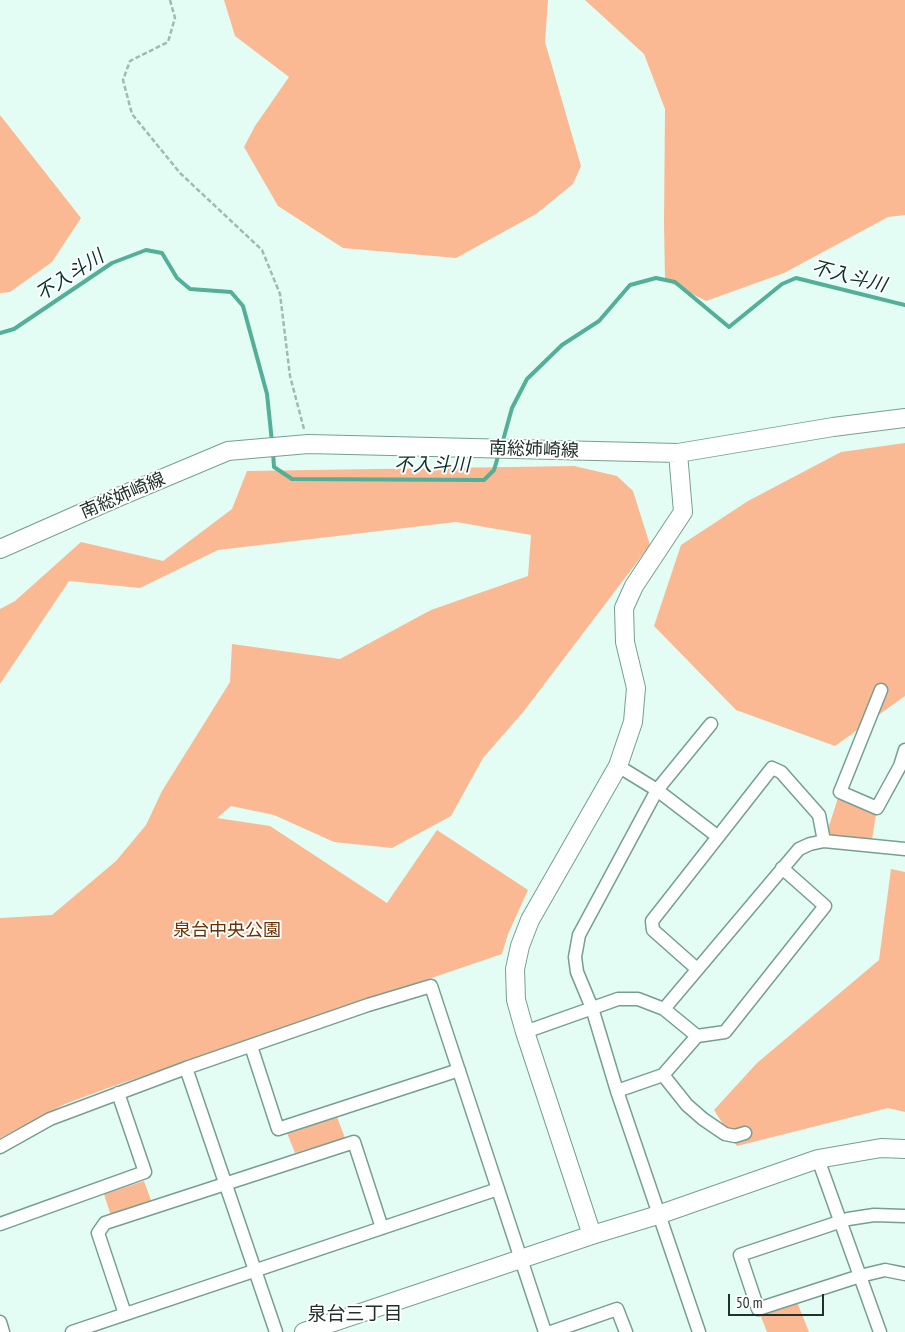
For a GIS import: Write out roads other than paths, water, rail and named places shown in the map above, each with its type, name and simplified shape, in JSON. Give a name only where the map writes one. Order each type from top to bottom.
[{"type":"street","name":"南総姉崎線","points":[[0,549],[116,498],[228,452],[308,444],[678,453],[833,427],[905,418]]},
{"type":"street","points":[[592,1235],[525,1032],[516,1000],[515,969],[520,946],[534,912],[618,766],[633,722],[636,688],[625,642],[624,608],[634,586],[683,512],[678,453]]},
{"type":"street","points":[[881,690],[840,792],[876,808],[902,767],[905,750]]},
{"type":"street","points":[[700,1332],[658,1215],[592,1008],[577,972],[575,957],[579,935],[657,790],[711,724]]},
{"type":"street","points":[[618,766],[657,790],[717,836]]},
{"type":"street","points":[[697,969],[653,930],[652,921],[772,768],[781,772],[819,815],[824,841]]},
{"type":"street","points":[[664,1009],[799,849],[824,841],[905,849]]},
{"type":"street","points":[[617,1091],[663,1075],[697,1036],[725,1032],[825,906],[782,868]]},
{"type":"street","points":[[0,1148],[50,1119],[118,1093],[368,1005],[431,986],[545,1332]]},
{"type":"street","points":[[525,1032],[618,1000],[638,998],[664,1009],[697,1036]]},
{"type":"street","points":[[251,1046],[278,1129],[459,1070]]},
{"type":"street","points":[[186,1068],[276,1332]]},
{"type":"street","points":[[663,1075],[687,1105],[703,1119],[725,1134],[735,1136],[745,1134]]},
{"type":"street","points":[[0,1224],[145,1172],[118,1093]]},
{"type":"street","points":[[125,1314],[98,1233],[105,1223],[354,1142],[382,1228]]},
{"type":"street","points":[[304,1332],[592,1235],[658,1215],[818,1159],[881,1148],[905,1149]]},
{"type":"street","points":[[818,1159],[880,1332]]},
{"type":"street","points":[[72,1332],[498,1189]]},
{"type":"street","points":[[905,1216],[874,1215],[840,1221],[740,1255],[758,1309],[860,1276],[885,1270],[905,1274]]},
{"type":"street","points":[[551,1332],[617,1310],[626,1332]]},
{"type":"street","points":[[0,1322],[3,1332]]},
{"type":"waterway","name":"不入斗川","points":[[0,333],[14,329],[112,263],[146,250],[162,253],[177,278],[190,289],[231,292],[243,306],[267,394],[272,442]]},
{"type":"waterway","name":"不入斗川","points":[[502,444],[512,408],[527,379],[562,345],[599,321],[630,285],[656,278],[675,282],[729,327],[782,284],[796,278],[905,305]]},
{"type":"waterway","name":"不入斗川","points":[[273,452],[274,467],[292,479],[484,480],[494,470],[499,453]]},
{"type":"district","name":"泉台三丁目","points":[[355,1315]]},
{"type":"park label","name":"泉台中央公園","points":[[227,931]]}]
